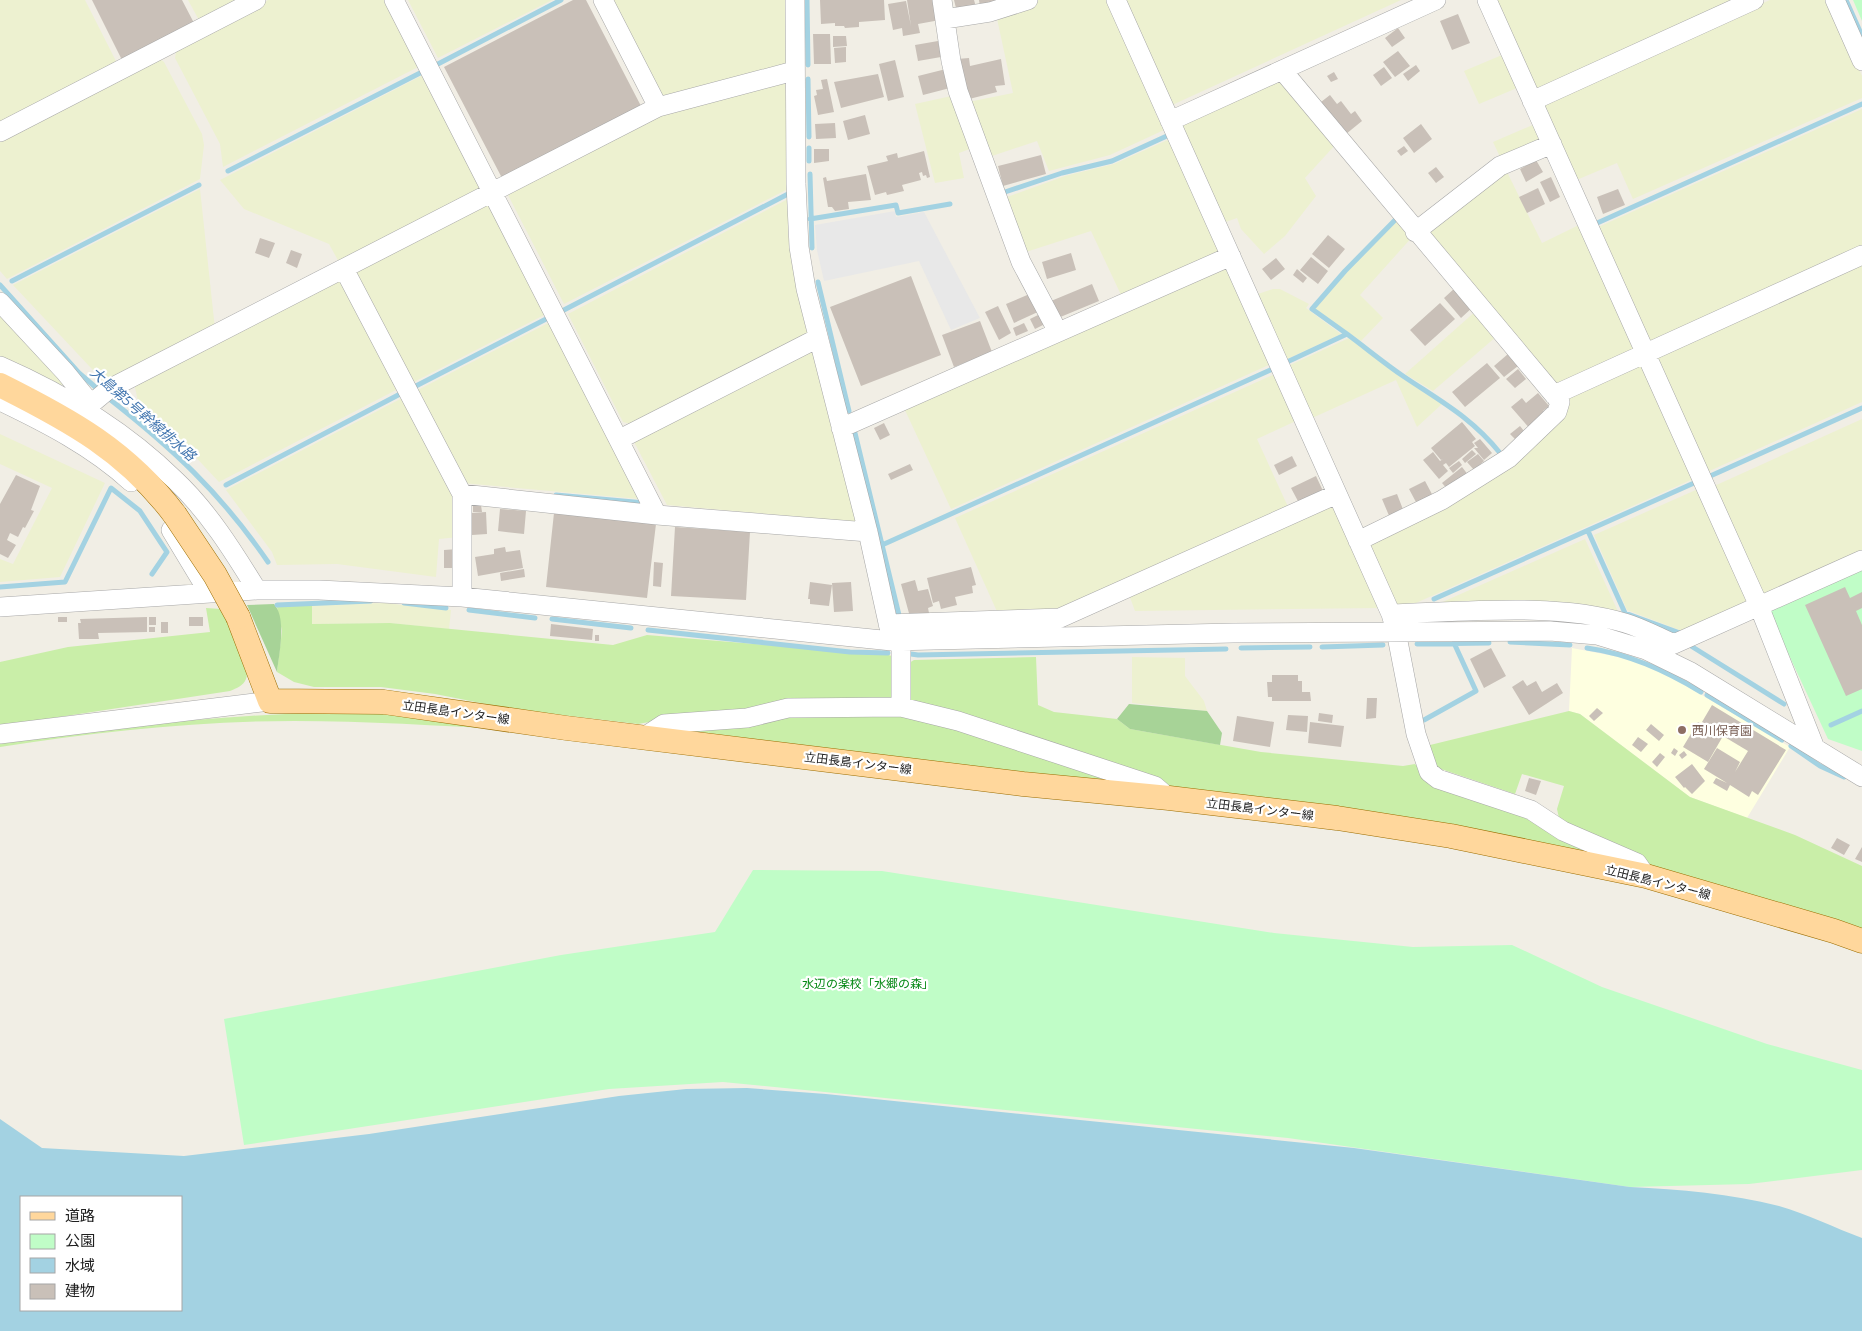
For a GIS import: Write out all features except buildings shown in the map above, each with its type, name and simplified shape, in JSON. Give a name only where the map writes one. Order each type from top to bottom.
[{"type":"main road","points":[[0,385],[51,410],[110,447],[147,481],[175,515],[216,574],[238,617],[270,701]]},
{"type":"main road","name":"立田長島インター線","points":[[270,701],[384,702],[644,737],[1013,783],[1169,798],[1337,818],[1451,836],[1646,876],[1834,930],[1862,941]]},
{"type":"street","points":[[0,132],[256,0]]},
{"type":"street","points":[[394,0],[620,439],[657,515]]},
{"type":"street","points":[[603,0],[658,107]]},
{"type":"street","points":[[795,0],[794,72],[799,247],[806,289],[894,636],[901,707]]},
{"type":"street","points":[[942,0],[951,61],[958,91],[995,196],[1021,262],[1058,332]]},
{"type":"street","points":[[944,19],[990,12],[1028,0]]},
{"type":"street","points":[[1116,0],[1394,622],[1416,734],[1429,772],[1438,779],[1531,810],[1563,831],[1637,863],[1646,876]]},
{"type":"street","points":[[1170,121],[1436,0]]},
{"type":"street","points":[[1487,0],[1759,606],[1815,748]]},
{"type":"street","points":[[1532,101],[1754,0]]},
{"type":"street","points":[[1835,0],[1862,61]]},
{"type":"street","points":[[1282,70],[1415,232],[1560,402],[1557,412],[1509,458],[1442,500],[1358,541]]},
{"type":"street","points":[[0,366],[28,378],[95,401],[493,191],[658,107],[794,72]]},
{"type":"street","points":[[1415,232],[1500,166],[1552,144]]},
{"type":"street","points":[[1554,395],[1862,255]]},
{"type":"street","points":[[841,428],[1231,256]]},
{"type":"street","points":[[344,269],[462,494],[462,597]]},
{"type":"street","points":[[0,302],[65,372],[95,401],[122,435],[176,480],[207,516],[257,590]]},
{"type":"street","points":[[620,439],[818,338]]},
{"type":"street","points":[[0,401],[56,429],[118,470],[151,502],[178,540],[208,593]]},
{"type":"street","points":[[462,494],[657,515],[868,532]]},
{"type":"street","points":[[894,636],[1060,618],[1337,494]]},
{"type":"street","points":[[0,607],[257,590],[462,597],[894,636],[1394,622],[1546,611],[1585,614],[1625,623],[1674,644],[1862,560]]},
{"type":"street","points":[[1394,622],[1550,630],[1597,635],[1646,650],[1691,672],[1862,778]]},
{"type":"street","points":[[0,734],[270,701]]},
{"type":"street","points":[[644,737],[664,724],[747,718],[788,708],[901,707],[967,724],[1155,786],[1169,798]]},
{"type":"shaded area","points":[[0,0],[85,0],[118,65],[0,125]]},
{"type":"shaded area","points":[[188,0],[243,0],[200,22]]},
{"type":"shaded area","points":[[268,0],[388,0],[422,65],[223,167],[220,144],[175,58],[177,47]]},
{"type":"shaded area","points":[[408,0],[552,0],[438,58]]},
{"type":"shaded area","points":[[608,0],[786,0],[789,62],[787,66],[661,99]]},
{"type":"shaded area","points":[[1038,0],[1111,0],[1161,109],[1155,112],[1164,130],[1110,155],[1049,171],[1037,141],[989,157],[968,102],[1013,93],[996,14]]},
{"type":"shaded area","points":[[1122,0],[1401,0],[1170,106]]},
{"type":"shaded area","points":[[1493,0],[1740,0],[1534,93]]},
{"type":"shaded area","points":[[1770,0],[1828,0],[1862,76],[1862,98],[1633,199],[1617,163],[1574,181],[1539,102]]},
{"type":"shaded area","points":[[1502,55],[1517,88],[1479,104],[1464,71]]},
{"type":"shaded area","points":[[157,57],[164,62],[202,134],[204,145],[200,179],[7,279],[0,271],[0,139]]},
{"type":"shaded area","points":[[427,73],[483,183],[480,192],[340,264],[329,244],[244,209],[220,180]]},
{"type":"shaded area","points":[[785,78],[788,189],[564,304],[506,191],[654,114]]},
{"type":"shaded area","points":[[1277,78],[1336,144],[1305,178],[1316,196],[1285,236],[1264,254],[1241,229],[1237,218],[1223,223],[1178,123]]},
{"type":"shaded area","points":[[956,95],[975,147],[959,153],[964,178],[935,183],[915,104]]},
{"type":"shaded area","points":[[1862,109],[1862,249],[1649,345],[1596,228]]},
{"type":"shaded area","points":[[1535,124],[1542,142],[1502,161],[1493,142]]},
{"type":"shaded area","points":[[1172,138],[1224,253],[1122,297],[1091,231],[1026,252],[1004,198],[1065,176],[1114,164]]},
{"type":"shaded area","points":[[1506,170],[1542,243],[1579,225],[1634,347],[1631,354],[1558,387],[1425,236],[1427,229]]},
{"type":"shaded area","points":[[200,189],[215,329],[106,384],[13,285]]},
{"type":"shaded area","points":[[788,199],[788,234],[793,270],[810,333],[634,425],[623,422],[568,314]]},
{"type":"shaded area","points":[[489,200],[548,313],[410,384],[351,270]]},
{"type":"shaded area","points":[[895,211],[896,217],[924,212],[980,318],[951,330],[919,261],[824,281],[817,250],[815,225]]},
{"type":"shaded area","points":[[1400,218],[1414,235],[1360,295],[1383,318],[1361,341],[1314,309],[1346,272]]},
{"type":"shaded area","points":[[1862,262],[1862,402],[1705,473],[1654,354]]},
{"type":"shaded area","points":[[1223,265],[1231,268],[1273,363],[951,509],[904,408]]},
{"type":"shaded area","points":[[342,276],[400,388],[219,482],[189,450],[140,410],[134,383]]},
{"type":"shaded area","points":[[1273,289],[1280,289],[1309,304],[1306,308],[1341,334],[1285,360],[1255,295]]},
{"type":"shaded area","points":[[0,309],[66,380],[61,387],[0,358]]},
{"type":"shaded area","points":[[1477,310],[1497,336],[1433,391],[1405,374]]},
{"type":"shaded area","points":[[552,321],[640,499],[462,483],[414,392]]},
{"type":"shaded area","points":[[1349,338],[1402,378],[1442,404],[1417,427],[1396,380],[1310,419],[1288,366]]},
{"type":"shaded area","points":[[811,345],[857,522],[667,505],[632,438]]},
{"type":"shaded area","points":[[1639,360],[1693,479],[1407,607],[1394,607],[1366,547],[1457,498],[1564,399]]},
{"type":"shaded area","points":[[1277,373],[1298,420],[1257,439],[1289,509],[1054,614],[999,616],[955,518]]},
{"type":"shaded area","points":[[406,396],[454,490],[459,537],[439,539],[436,577],[337,564],[277,565],[272,552],[226,490]]},
{"type":"shaded area","points":[[1862,419],[1862,555],[1768,597],[1760,594],[1712,487]]},
{"type":"shaded area","points":[[0,434],[105,483],[60,577],[0,582],[0,559],[13,564],[52,488],[0,464]]},
{"type":"shaded area","points":[[1698,489],[1751,605],[1687,633],[1627,610],[1594,535]]},
{"type":"shaded area","points":[[1333,502],[1380,608],[1135,611],[1128,592]]},
{"type":"shaded area","points":[[1585,539],[1620,616],[1438,604]]},
{"type":"shaded area","points":[[384,603],[451,610],[449,629],[390,623],[312,624],[312,605]]},
{"type":"shaded area","name":"西川保育園","points":[[1572,648],[1624,658],[1650,667],[1673,678],[1790,747],[1747,818],[1690,797],[1580,714],[1569,711]]},
{"type":"shaded area","points":[[1132,657],[1185,658],[1185,676],[1204,701],[1207,711],[1132,703]]},
{"type":"green space","points":[[1853,0],[1862,0],[1862,21]]},
{"type":"green space","points":[[1862,565],[1862,751],[1828,739],[1767,608]]},
{"type":"green space","points":[[274,604],[278,610],[281,627],[277,672],[247,605]]},
{"type":"green space","points":[[312,605],[312,624],[390,623],[613,645],[647,635],[889,655],[896,658],[895,696],[889,703],[671,718],[638,724],[511,709],[435,694],[381,687],[314,687],[294,682],[277,672],[282,631],[277,607]]},
{"type":"green space","points":[[206,608],[221,609],[243,654],[247,672],[246,679],[240,686],[230,691],[0,726],[0,662],[68,647],[210,632]]},
{"type":"green space","points":[[1036,657],[1038,705],[1054,712],[1117,719],[1130,729],[1261,752],[1403,766],[1415,764],[1424,775],[1508,804],[1633,864],[1172,790],[909,702],[909,663],[914,660]]},
{"type":"green space","points":[[1129,704],[1207,711],[1222,733],[1220,745],[1130,729],[1117,719]]},
{"type":"green space","points":[[1569,711],[1580,714],[1690,797],[1795,835],[1862,866],[1862,937],[1658,872],[1575,832],[1559,818],[1557,809],[1564,786],[1522,774],[1515,794],[1435,767],[1426,746]]},
{"type":"green space","points":[[785,712],[903,712],[1149,788],[674,729]]},
{"type":"green space","points":[[307,713],[391,714],[517,730],[350,722],[220,723],[147,728],[0,747],[0,742],[115,728],[191,720]]},
{"type":"green space","name":"水辺の楽校「水郷の森」","points":[[753,870],[882,871],[1274,933],[1413,947],[1512,945],[1602,987],[1767,1044],[1862,1070],[1862,1170],[1749,1184],[1630,1187],[1288,1138],[723,1082],[609,1089],[244,1145],[224,1019],[561,955],[715,932]]},
{"type":"water","points":[[747,1088],[826,1094],[1354,1148],[1630,1187],[1668,1189],[1742,1198],[1779,1206],[1800,1213],[1862,1238],[1862,1331],[0,1331],[0,1119],[42,1148],[184,1156],[369,1134],[619,1096],[686,1089]]},
{"type":"waterway","points":[[436,65],[561,0]]},
{"type":"waterway","points":[[807,0],[808,65]]},
{"type":"waterway","points":[[1846,0],[1862,36]]},
{"type":"waterway","points":[[228,171],[422,72]]},
{"type":"waterway","points":[[808,79],[809,137]]},
{"type":"waterway","points":[[1595,224],[1862,104]]},
{"type":"waterway","points":[[1002,193],[1062,173],[1112,161],[1169,135],[1169,133]]},
{"type":"waterway","points":[[809,148],[809,161]]},
{"type":"waterway","points":[[810,174],[812,248]]},
{"type":"waterway","points":[[12,281],[199,185]]},
{"type":"waterway","points":[[562,311],[788,194]]},
{"type":"waterway","points":[[810,219],[896,205],[898,213],[950,204]]},
{"type":"waterway","points":[[1347,334],[1312,309],[1345,271],[1398,217]]},
{"type":"waterway","points":[[818,282],[849,411]]},
{"type":"waterway","name":"大島第5号幹線排水路","points":[[0,285],[79,373],[100,391]]},
{"type":"waterway","points":[[412,388],[550,317]]},
{"type":"waterway","points":[[1287,362],[1347,334],[1396,371],[1466,419],[1500,453]]},
{"type":"waterway","points":[[882,545],[1275,368]]},
{"type":"waterway","points":[[226,485],[402,393]]},
{"type":"waterway","name":"大島第5号幹線排水路","points":[[107,397],[153,434],[194,472],[232,514],[268,562]]},
{"type":"waterway","points":[[1708,477],[1862,408]]},
{"type":"waterway","points":[[855,433],[899,615]]},
{"type":"waterway","points":[[1434,599],[1694,483]]},
{"type":"waterway","points":[[0,587],[65,582],[111,488],[140,511],[167,552],[152,574]]},
{"type":"waterway","points":[[556,495],[645,503]]},
{"type":"waterway","points":[[1588,531],[1625,613],[1680,633]]},
{"type":"waterway","points":[[277,605],[371,601]]},
{"type":"waterway","points":[[404,603],[446,608]]},
{"type":"waterway","points":[[469,610],[535,618]]},
{"type":"waterway","points":[[552,619],[631,628]]},
{"type":"waterway","points":[[648,630],[850,652],[888,653]]},
{"type":"waterway","points":[[1510,642],[1570,645]]},
{"type":"waterway","points":[[1424,720],[1476,691],[1454,643]]},
{"type":"waterway","points":[[1417,644],[1489,643]]},
{"type":"waterway","points":[[1322,647],[1383,645]]},
{"type":"waterway","points":[[1691,646],[1784,704]]},
{"type":"waterway","points":[[1241,648],[1310,647]]},
{"type":"waterway","points":[[1587,648],[1617,654],[1646,664],[1701,692]]},
{"type":"waterway","points":[[911,654],[1226,649]]},
{"type":"waterway","points":[[1707,695],[1782,740]]},
{"type":"waterway","points":[[1831,725],[1862,711]]},
{"type":"waterway","points":[[1791,746],[1820,766],[1844,777]]},
{"type":"place","name":"西川保育園","points":[[1682,730]]}]
